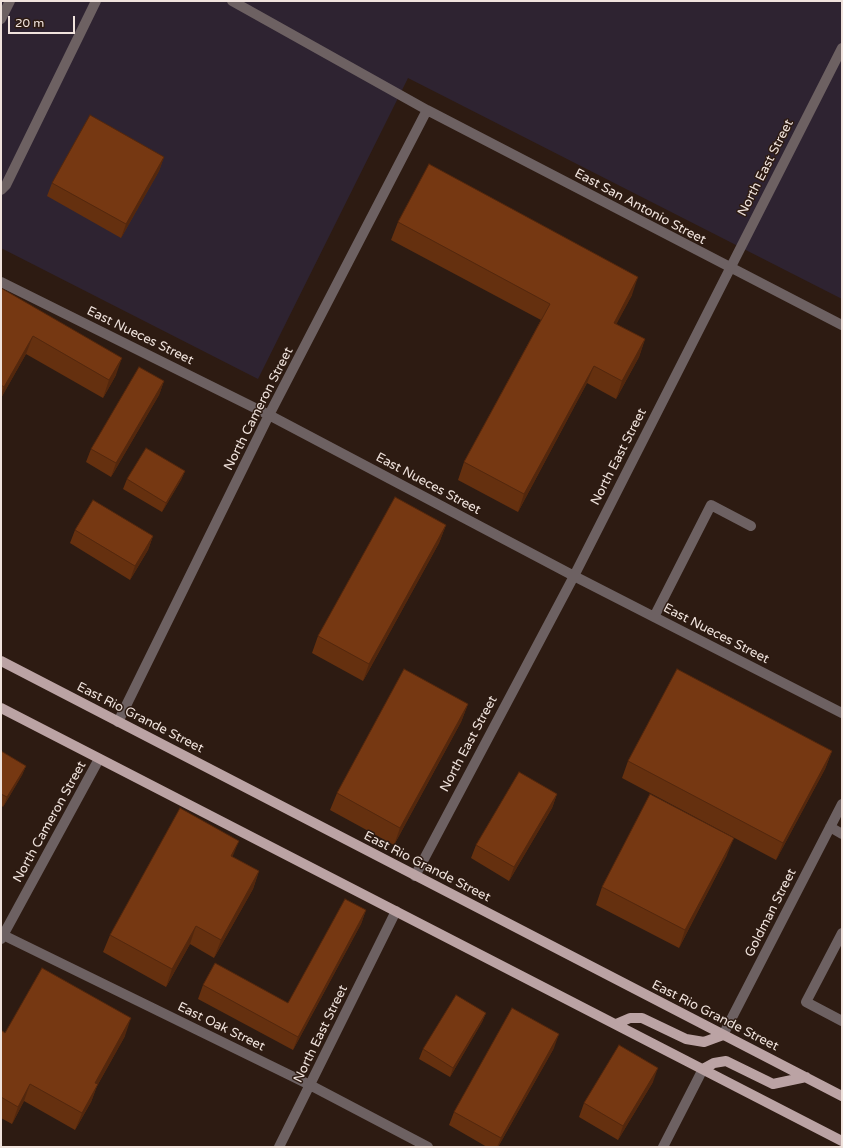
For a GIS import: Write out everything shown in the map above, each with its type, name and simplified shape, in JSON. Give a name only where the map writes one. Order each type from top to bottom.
[{"type":"main road","name":"East Rio Grande Street","points":[[1,661],[842,1096]]},
{"type":"main road","points":[[1,708],[842,1141]]},
{"type":"main road","points":[[616,1024],[630,1018],[642,1018],[686,1039],[704,1042],[723,1034]]},
{"type":"main road","points":[[703,1069],[714,1063],[726,1061],[773,1084],[806,1077]]},
{"type":"street","points":[[1,19],[10,1]]},
{"type":"street","points":[[1,190],[6,185],[96,1]]},
{"type":"street","name":"East San Antonio Street","points":[[232,1],[427,110],[729,268],[842,325]]},
{"type":"street","name":"North East Street","points":[[415,876],[574,576],[842,48]]},
{"type":"street","name":"North Cameron Street","points":[[118,722],[269,415],[427,110]]},
{"type":"street","name":"East Nueces Street","points":[[1,282],[269,415],[574,576],[842,713]]},
{"type":"street","points":[[654,617],[711,505],[751,526]]},
{"type":"street","name":"North Cameron Street","points":[[2,936],[99,759]]},
{"type":"street","name":"Goldman Street","points":[[723,1034],[842,804]]},
{"type":"street","points":[[830,828],[842,834]]},
{"type":"street","name":"North East Street","points":[[279,1147],[396,911]]},
{"type":"street","points":[[842,933],[806,1002],[842,1020]]},
{"type":"street","name":"East Oak Street","points":[[2,936],[310,1085],[428,1147]]},
{"type":"street","points":[[663,1147],[703,1069]]},
{"type":"shaded area","points":[[1,1],[842,1],[842,299],[408,78],[258,379],[1,248]]},
{"type":"building","points":[[90,115],[164,157],[126,224],[52,183]]},
{"type":"building","points":[[429,164],[638,277],[614,323],[645,339],[622,381],[594,366],[524,494],[464,462],[550,304],[398,222]]},
{"type":"building","points":[[1,288],[122,358],[109,380],[33,336],[4,387],[1,385]]},
{"type":"building","points":[[139,367],[164,381],[116,463],[91,449]]},
{"type":"building","points":[[146,448],[185,471],[166,503],[127,479]]},
{"type":"building","points":[[395,497],[446,525],[369,664],[318,636]]},
{"type":"building","points":[[93,500],[153,536],[135,566],[75,530]]},
{"type":"building","points":[[404,669],[468,704],[400,828],[337,793]]},
{"type":"building","points":[[677,669],[832,751],[783,843],[628,761]]},
{"type":"building","points":[[1,751],[26,766],[7,797],[1,794]]},
{"type":"building","points":[[519,772],[557,794],[514,867],[476,845]]},
{"type":"building","points":[[650,794],[734,838],[685,930],[602,887]]},
{"type":"building","points":[[180,808],[239,841],[231,856],[259,871],[221,940],[196,926],[172,969],[110,935]]},
{"type":"building","points":[[345,899],[366,910],[298,1037],[203,985],[215,963],[288,1003]]},
{"type":"building","points":[[42,968],[131,1018],[95,1083],[98,1084],[82,1113],[30,1084],[18,1107],[1,1097],[1,1030],[5,1033]]},
{"type":"building","points":[[456,995],[486,1013],[453,1068],[423,1049]]},
{"type":"building","points":[[512,1008],[559,1034],[501,1138],[454,1112]]},
{"type":"building","points":[[619,1045],[658,1068],[623,1126],[584,1103]]}]
